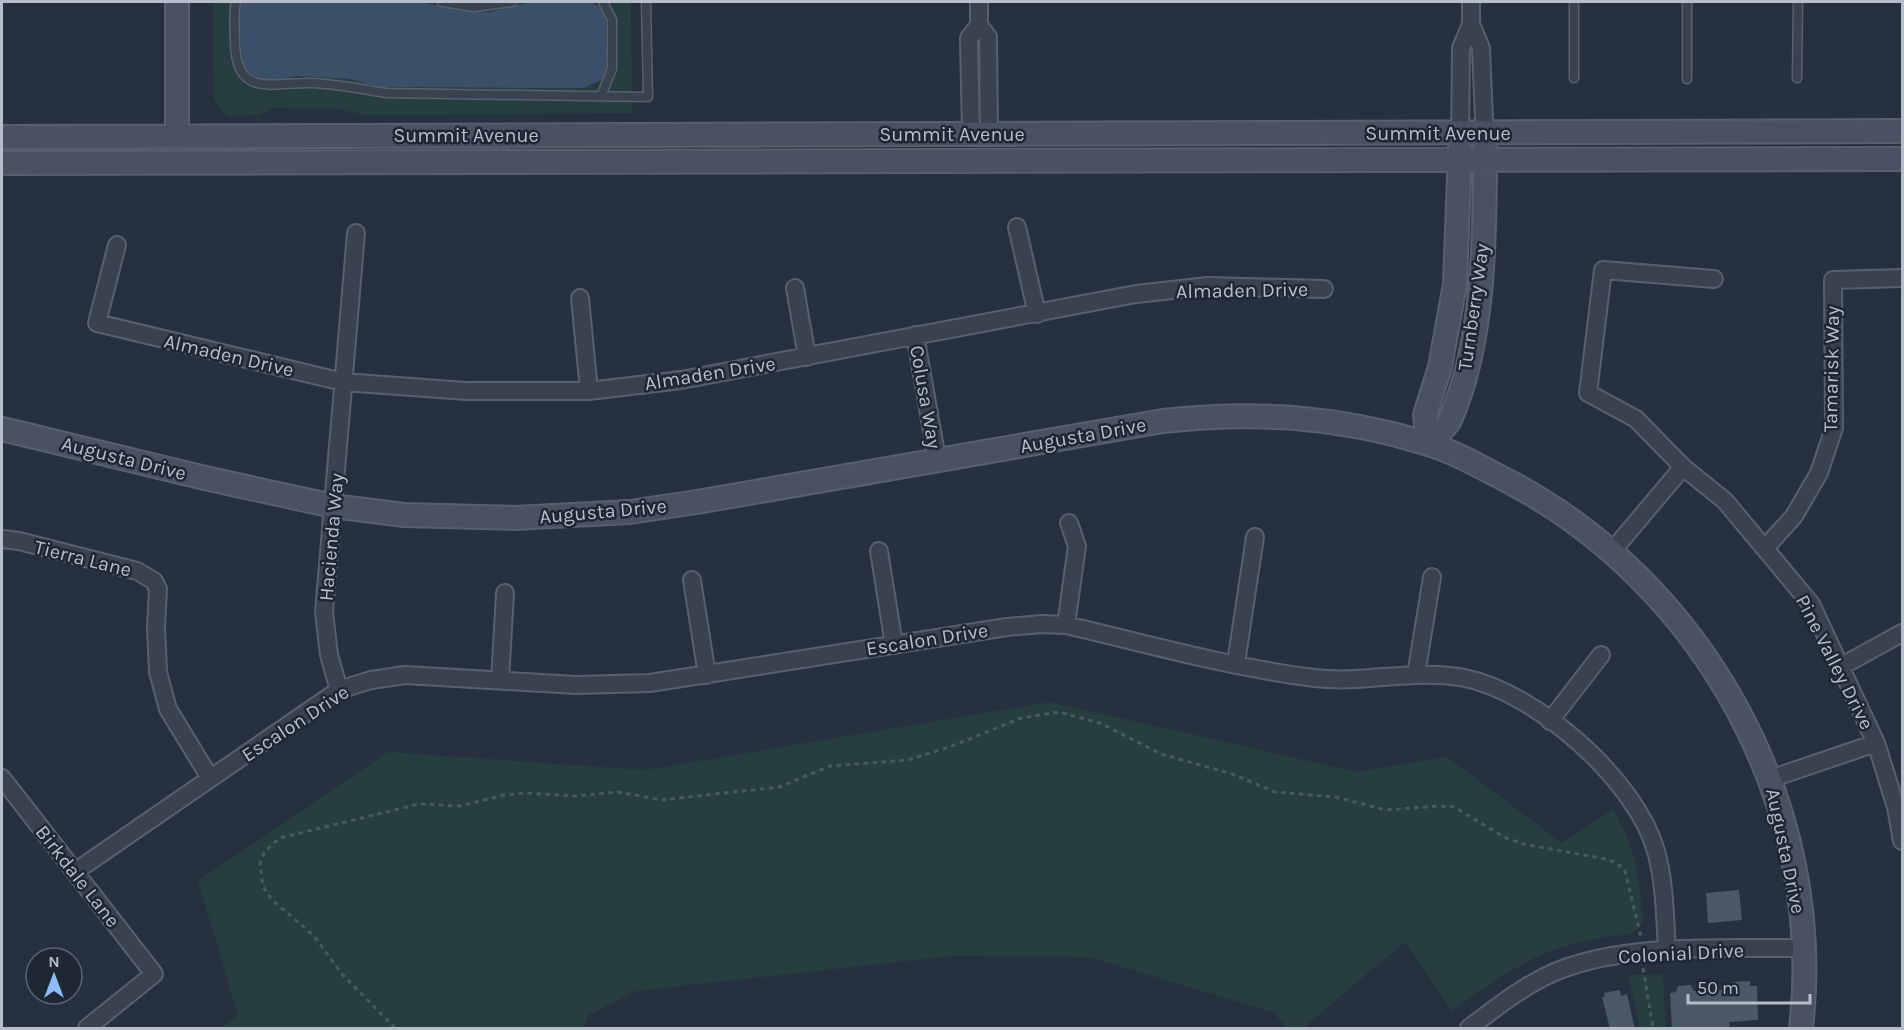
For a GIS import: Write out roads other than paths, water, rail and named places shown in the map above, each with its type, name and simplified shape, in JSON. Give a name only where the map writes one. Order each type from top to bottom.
[{"type":"main road","points":[[177,2],[177,136]]},
{"type":"main road","name":"Summit Avenue","points":[[1485,146],[1902,131]]},
{"type":"main road","name":"Summit Avenue","points":[[2,137],[980,133],[1460,146]]},
{"type":"main road","name":"Summit Avenue","points":[[2,163],[1460,146],[1902,159]]},
{"type":"main road","name":"Turnberry Way","points":[[1428,443],[1425,415],[1444,348],[1455,284],[1460,146]]},
{"type":"main road","name":"Turnberry Way","points":[[1428,443],[1449,422],[1465,372],[1475,324],[1483,246],[1485,146]]},
{"type":"main road","name":"Augusta Drive","points":[[2,429],[333,506],[442,517],[562,517],[630,512],[1163,421],[1218,415],[1275,415],[1331,421],[1428,443],[1529,491],[1613,550],[1683,625],[1732,697],[1770,778],[1798,886],[1805,948],[1801,1029]]},
{"type":"street","points":[[979,2],[979,25],[988,37],[980,133]]},
{"type":"street","points":[[1460,146],[1461,48],[1471,24],[1472,2]]},
{"type":"street","points":[[1471,24],[1481,48],[1485,146]]},
{"type":"street","points":[[177,136],[177,162]]},
{"type":"street","points":[[1017,227],[1037,314]]},
{"type":"street","name":"Hacienda Way","points":[[339,690],[329,655],[324,612],[356,233]]},
{"type":"street","name":"Almaden Drive","points":[[117,245],[97,323],[343,382],[466,391],[589,391],[681,380],[1136,294],[1208,286],[1324,289]]},
{"type":"street","name":"Pine Valley Drive","points":[[1714,279],[1603,270],[1588,393],[1636,419],[1683,467],[1725,501],[1766,547],[1810,604],[1842,666],[1876,743],[1899,807],[1902,841]]},
{"type":"street","name":"Tamarisk Way","points":[[1766,547],[1794,516],[1819,473],[1834,428],[1833,280],[1902,278]]},
{"type":"street","points":[[795,288],[807,357]]},
{"type":"street","points":[[580,298],[589,391]]},
{"type":"street","name":"Colusa Way","points":[[915,334],[937,459]]},
{"type":"street","points":[[1613,550],[1683,467]]},
{"type":"street","points":[[1066,625],[1077,546],[1069,523]]},
{"type":"street","points":[[1236,663],[1255,537]]},
{"type":"street","name":"Tierra Lane","points":[[2,539],[19,541],[137,571],[154,581],[158,589],[156,628],[159,672],[168,709],[210,778]]},
{"type":"street","points":[[879,551],[894,645]]},
{"type":"street","points":[[1416,675],[1432,577]]},
{"type":"street","points":[[692,580],[707,675]]},
{"type":"street","points":[[500,681],[505,593]]},
{"type":"street","name":"Escalon Drive","points":[[76,871],[339,690],[371,680],[405,675],[617,685],[707,675],[1007,627],[1066,625],[1236,663],[1326,679],[1439,674],[1484,683],[1504,690],[1550,721],[1607,769],[1622,785],[1646,825],[1660,869],[1666,951]]},
{"type":"street","points":[[1842,666],[1902,633]]},
{"type":"street","points":[[1550,721],[1601,654]]},
{"type":"street","points":[[1770,778],[1876,743]]},
{"type":"street","name":"Birkdale Lane","points":[[2,778],[154,974],[87,1029]]},
{"type":"street","name":"Colonial Drive","points":[[1469,1029],[1518,990],[1558,971],[1605,957],[1666,951],[1805,948]]},
{"type":"lane","points":[[236,2],[235,61],[245,76],[267,86],[300,83],[345,85],[386,93],[648,97],[646,2]]},
{"type":"lane","points":[[442,2],[474,7],[512,2]]},
{"type":"lane","points":[[601,96],[612,69],[612,20],[603,2]]},
{"type":"lane","points":[[1574,2],[1574,78]]},
{"type":"lane","points":[[1687,2],[1687,80]]},
{"type":"lane","points":[[1797,78],[1798,2]]},
{"type":"water","points":[[242,2],[420,2],[471,12],[490,12],[531,2],[591,2],[603,10],[606,19],[607,70],[603,79],[584,88],[380,87],[349,79],[297,76],[272,81],[258,79],[242,66],[239,12]]}]
